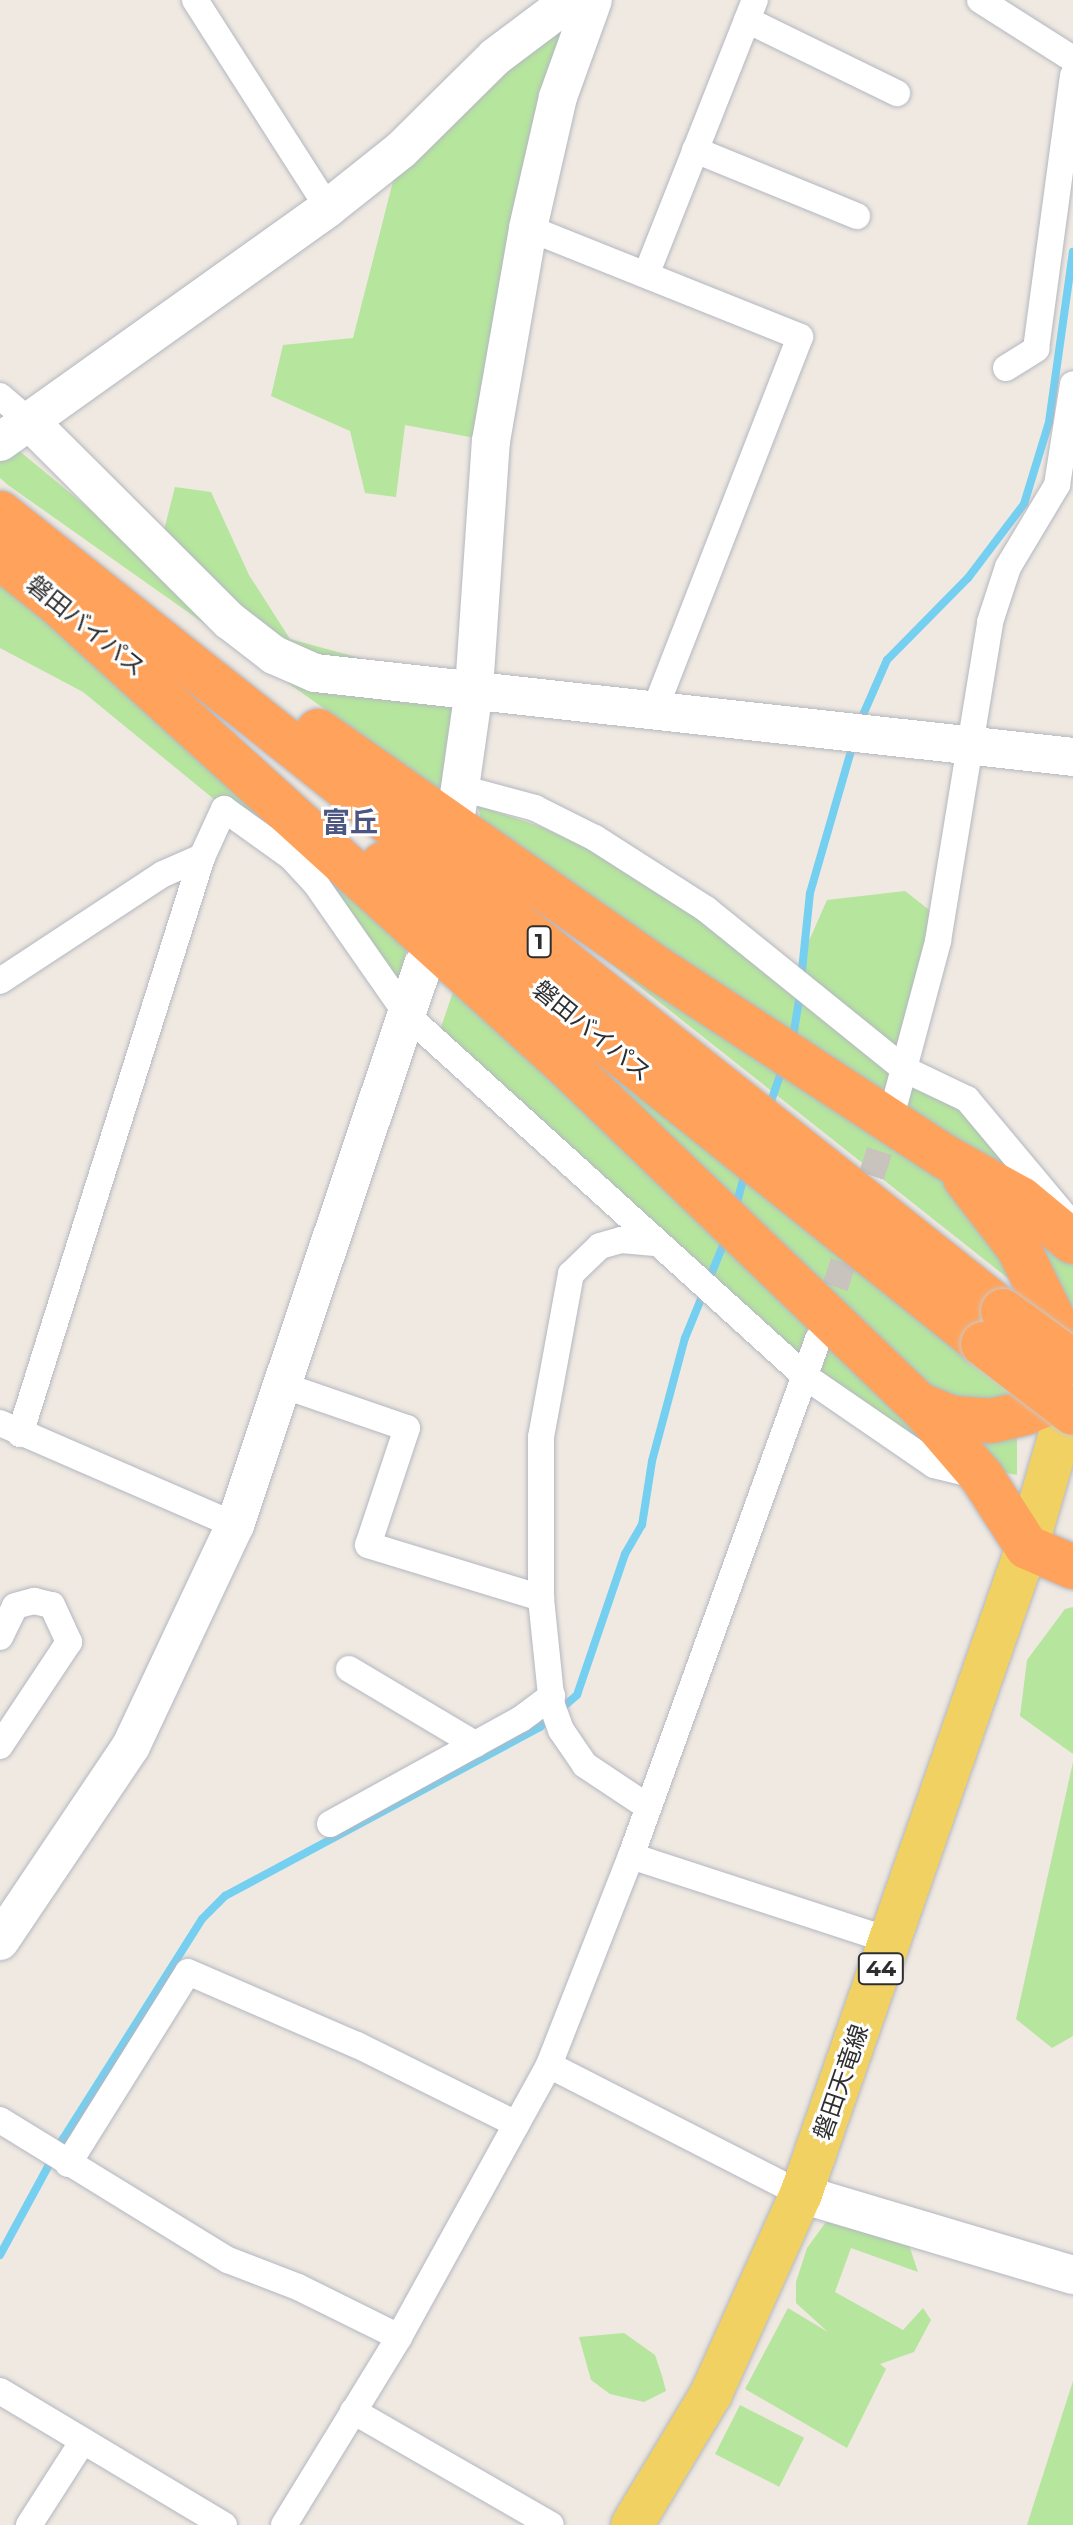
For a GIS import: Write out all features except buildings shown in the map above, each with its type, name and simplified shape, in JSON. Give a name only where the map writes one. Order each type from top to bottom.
[{"type":"highway","name":"磐田バイパス","points":[[0,513],[69,590],[993,1328],[1072,1399]]},
{"type":"highway","name":"磐田バイパス","points":[[0,557],[69,590]]},
{"type":"highway","name":"1","points":[[69,590],[275,702],[664,973],[947,1158],[1021,1199],[1073,1242]]},
{"type":"highway","points":[[69,590],[920,1405],[982,1477],[1027,1547],[1073,1567]]},
{"type":"highway","points":[[920,1405],[952,1418],[991,1421],[1072,1399],[1068,1361],[1051,1315],[1018,1247],[997,1213],[947,1158]]},
{"type":"main road","name":"磐田天竜線","points":[[632,2525],[711,2394],[801,2194],[1027,1547],[1072,1399]]},
{"type":"street","points":[[195,0],[328,208]]},
{"type":"street","points":[[14,432],[328,208],[401,150],[495,57],[555,12],[585,0]]},
{"type":"street","points":[[593,0],[558,97],[528,228],[491,441],[474,689],[459,798],[535,808],[595,838],[706,909],[904,1069],[967,1099],[1073,1225]]},
{"type":"street","points":[[980,0],[1073,59]]},
{"type":"street","points":[[646,275],[751,10],[897,93]]},
{"type":"street","points":[[1006,368],[1036,349],[1073,75]]},
{"type":"street","points":[[695,150],[857,216]]},
{"type":"street","points":[[528,228],[800,337],[655,709]]},
{"type":"street","points":[[895,1102],[938,941],[973,745],[990,622],[1008,567],[1065,485],[1073,384]]},
{"type":"street","points":[[0,396],[14,432],[230,621],[274,655],[315,673],[1073,757]]},
{"type":"street","points":[[235,1525],[10,1428],[202,857],[224,809],[291,857],[316,884],[408,1016],[806,1377],[934,1465],[982,1477]]},
{"type":"street","points":[[2,976],[163,874],[202,857]]},
{"type":"street","points":[[0,1941],[131,1746],[235,1525],[423,965]]},
{"type":"street","points":[[648,1807],[585,1765],[561,1730],[552,1701],[541,1598],[541,1437],[565,1292],[582,1258],[600,1246],[621,1240],[655,1243]]},
{"type":"street","points":[[284,2525],[399,2337],[549,2065],[631,1856],[818,1339]]},
{"type":"street","points":[[282,1385],[407,1428],[368,1545],[541,1598]]},
{"type":"street","points":[[0,1637],[15,1606],[34,1601],[52,1605],[69,1642],[0,1746]]},
{"type":"street","points":[[349,1669],[475,1744]]},
{"type":"street","points":[[330,1824],[552,1701]]},
{"type":"street","points":[[631,1856],[891,1941]]},
{"type":"street","points":[[68,2164],[188,1972],[357,2045],[516,2124]]},
{"type":"street","points":[[549,2065],[801,2194],[1073,2275]]},
{"type":"street","points":[[0,2120],[228,2260],[298,2287],[399,2337]]},
{"type":"street","points":[[0,2391],[224,2525]]},
{"type":"street","points":[[353,2411],[551,2525]]},
{"type":"street","points":[[29,2525],[83,2441]]},
{"type":"green space","points":[[585,0],[491,441],[405,425],[396,497],[365,493],[350,431],[271,396],[283,345],[353,338],[401,150]]},
{"type":"green space","points":[[0,435],[92,511],[164,530],[175,487],[211,492],[249,575],[290,639],[474,689],[445,794],[8,485],[0,478]]},
{"type":"green space","points":[[0,575],[407,947],[399,984],[237,818],[83,692],[0,648]]},
{"type":"green space","points":[[478,806],[539,826],[665,883],[792,979],[827,900],[905,891],[942,920],[904,1069],[967,1099],[1073,1244],[1073,1309],[1067,1325],[577,937],[483,830]]},
{"type":"green space","points":[[472,936],[1017,1389],[1017,1475],[924,1458],[847,1405],[436,1042]]},
{"type":"green space","points":[[1073,1607],[1073,1754],[1020,1716],[1027,1660],[1065,1609]]},
{"type":"green space","points":[[1073,1762],[1073,2036],[1052,2048],[1016,2019]]},
{"type":"green space","points":[[826,2222],[861,2222],[908,2242],[918,2272],[851,2248],[835,2292],[903,2330],[923,2308],[931,2320],[914,2352],[880,2364],[886,2369],[847,2448],[745,2389],[788,2308],[828,2332],[796,2303],[796,2282],[807,2248]]},
{"type":"green space","points":[[624,2333],[655,2355],[662,2376],[666,2391],[644,2402],[610,2394],[591,2380],[579,2337]]},
{"type":"green space","points":[[1073,2381],[1073,2525],[1027,2525]]},
{"type":"green space","points":[[740,2405],[804,2438],[779,2487],[715,2454]]},
{"type":"waterway","points":[[859,724],[887,660],[968,578],[1024,504],[1049,422],[1073,252]]},
{"type":"waterway","points":[[801,980],[810,893],[853,744]]},
{"type":"waterway","points":[[792,1043],[800,994]]},
{"type":"waterway","points":[[769,1107],[783,1067]]},
{"type":"waterway","points":[[735,1210],[745,1173]]},
{"type":"waterway","points":[[0,2255],[63,2139],[202,1919],[225,1896],[540,1727],[577,1695],[625,1554],[642,1525],[652,1461],[685,1338],[726,1238]]},
{"type":"tunnel","points":[[823,1324],[893,1110]]},
{"type":"district","name":"富丘","points":[[350,822]]}]
